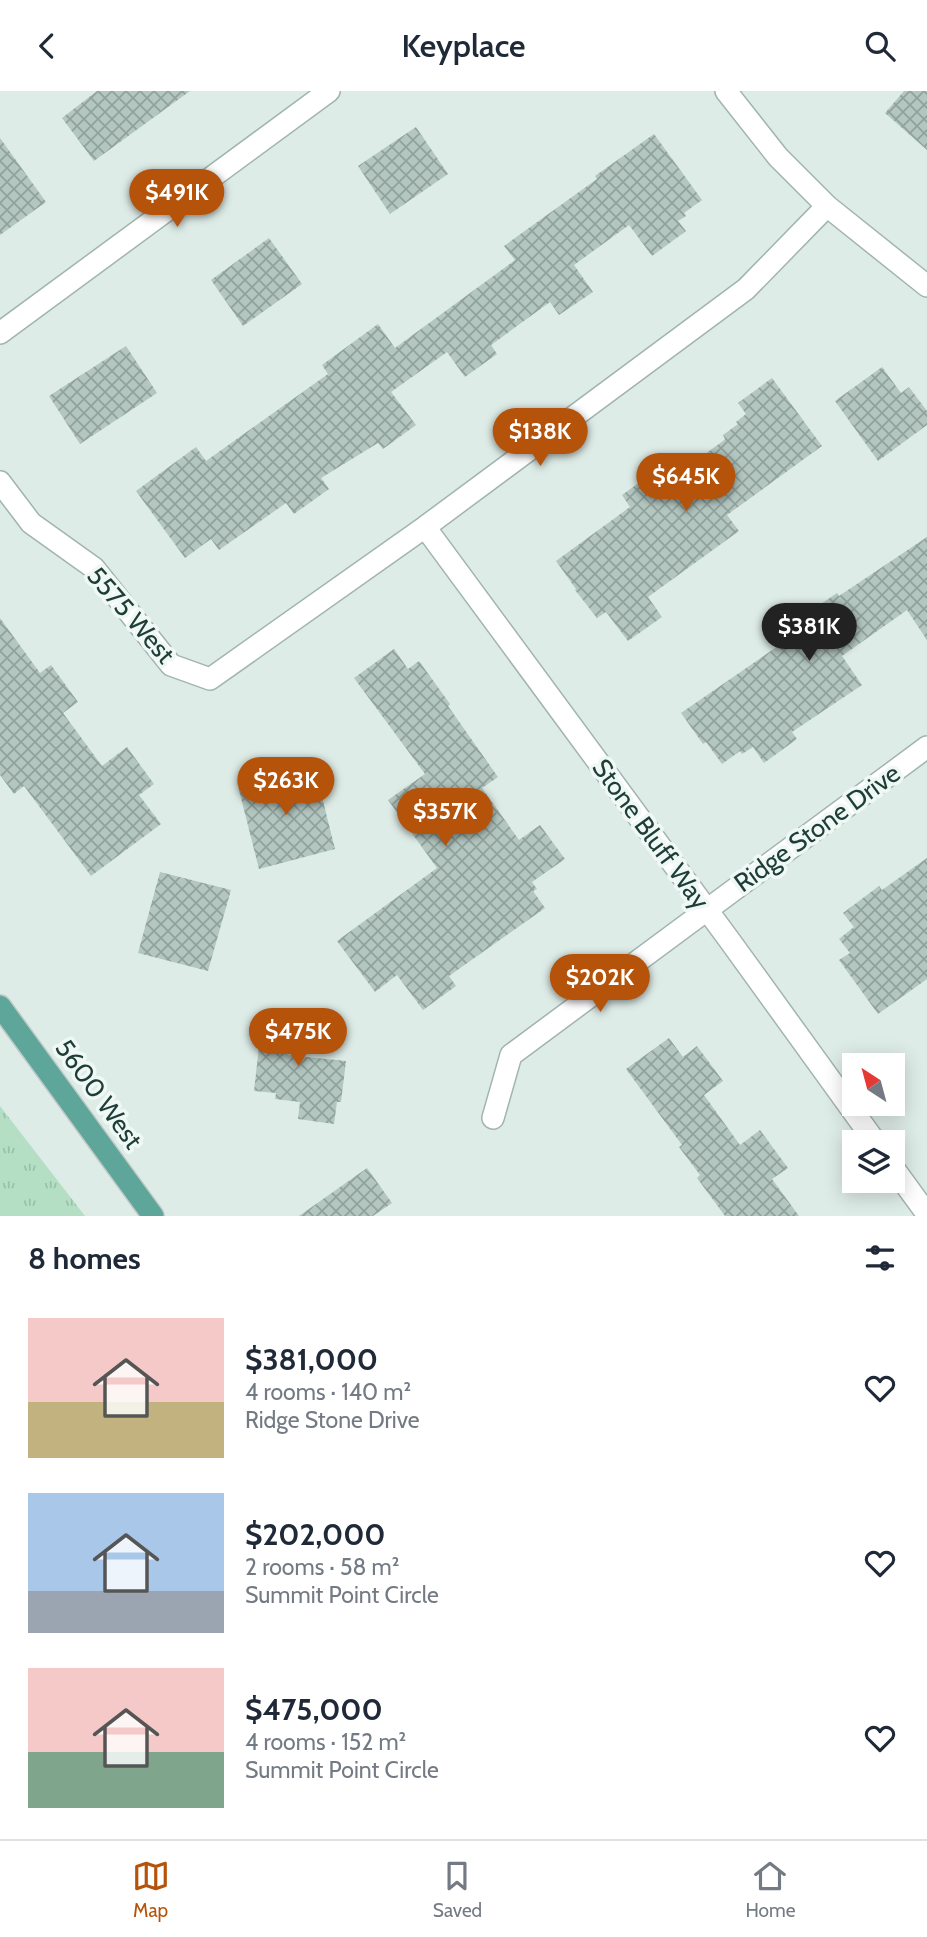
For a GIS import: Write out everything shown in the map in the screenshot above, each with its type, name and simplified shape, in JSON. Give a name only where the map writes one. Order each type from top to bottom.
[{"type":"main road","name":"5600 West","points":[[0,1006],[153,1216]]},
{"type":"street","points":[[0,333],[330,91]]},
{"type":"street","points":[[726,91],[778,157],[827,206],[927,286]]},
{"type":"street","points":[[425,527],[746,289],[827,206]]},
{"type":"street","name":"5575 West","points":[[0,482],[30,523],[94,568],[171,665],[210,679],[425,527]]},
{"type":"street","name":"Stone Bluff Way","points":[[425,527],[867,1130]]},
{"type":"street","name":"Ridge Stone Drive","points":[[493,1118],[511,1055],[927,747]]},
{"type":"street","points":[[905,1184],[927,1214]]},
{"type":"green space","points":[[0,1106],[85,1216],[0,1216]]},
{"type":"building","points":[[97,91],[190,91],[94,161],[62,118]]},
{"type":"building","points":[[904,91],[927,91],[927,150],[885,113]]},
{"type":"building","points":[[416,127],[448,174],[390,214],[358,166]]},
{"type":"building","points":[[654,134],[702,200],[678,221],[686,231],[652,256],[629,225],[574,265],[593,292],[559,315],[550,302],[491,345],[497,354],[465,377],[447,352],[391,392],[416,425],[383,449],[378,443],[321,478],[329,489],[294,514],[286,503],[219,550],[211,539],[185,558],[136,491],[196,447],[206,461],[328,374],[322,365],[378,324],[395,348],[515,260],[504,246]]},
{"type":"building","points":[[0,138],[46,202],[0,235]]},
{"type":"building","points":[[269,238],[302,284],[243,326],[211,280]]},
{"type":"building","points":[[126,346],[157,393],[80,444],[49,396]]},
{"type":"building","points":[[882,367],[901,393],[909,387],[927,411],[927,425],[878,461],[835,401]]},
{"type":"building","points":[[772,378],[822,446],[727,515],[739,531],[648,597],[662,617],[628,641],[606,612],[597,618],[556,561],[630,507],[622,495],[655,471],[664,484],[723,441],[723,435],[746,414],[738,403]]},
{"type":"building","points":[[927,537],[927,640],[907,610],[842,656],[862,685],[792,732],[797,739],[764,763],[753,747],[742,754],[740,751],[722,764],[706,742],[703,744],[681,713],[778,646],[770,634],[810,607],[812,610],[837,593],[839,596]]},
{"type":"building","points":[[0,618],[40,673],[51,665],[78,702],[63,713],[102,766],[127,747],[154,784],[139,795],[161,824],[91,876],[24,786],[14,794],[0,775]]},
{"type":"building","points":[[394,649],[408,669],[419,661],[498,777],[482,788],[519,840],[540,825],[565,859],[532,882],[537,889],[533,891],[545,908],[449,976],[456,986],[423,1010],[397,975],[375,992],[337,941],[437,868],[388,800],[425,774],[354,678]]},
{"type":"building","points":[[315,769],[335,849],[259,869],[237,782],[281,770],[283,777]]},
{"type":"building","points":[[927,858],[927,979],[878,1014],[839,960],[850,953],[839,939],[854,927],[843,913],[879,886],[882,890]]},
{"type":"building","points":[[160,872],[231,890],[208,971],[138,953]]},
{"type":"building","points":[[263,1011],[305,1016],[305,1020],[333,1022],[287,1055],[346,1061],[341,1102],[337,1102],[334,1124],[298,1119],[300,1102],[275,1099],[276,1093],[254,1091]]},
{"type":"building","points":[[669,1038],[683,1057],[697,1046],[723,1081],[704,1095],[740,1145],[760,1130],[788,1168],[772,1179],[799,1216],[725,1216],[697,1178],[700,1175],[679,1147],[682,1145],[626,1069]]},
{"type":"building","points":[[367,1168],[392,1203],[373,1216],[299,1216]]}]
